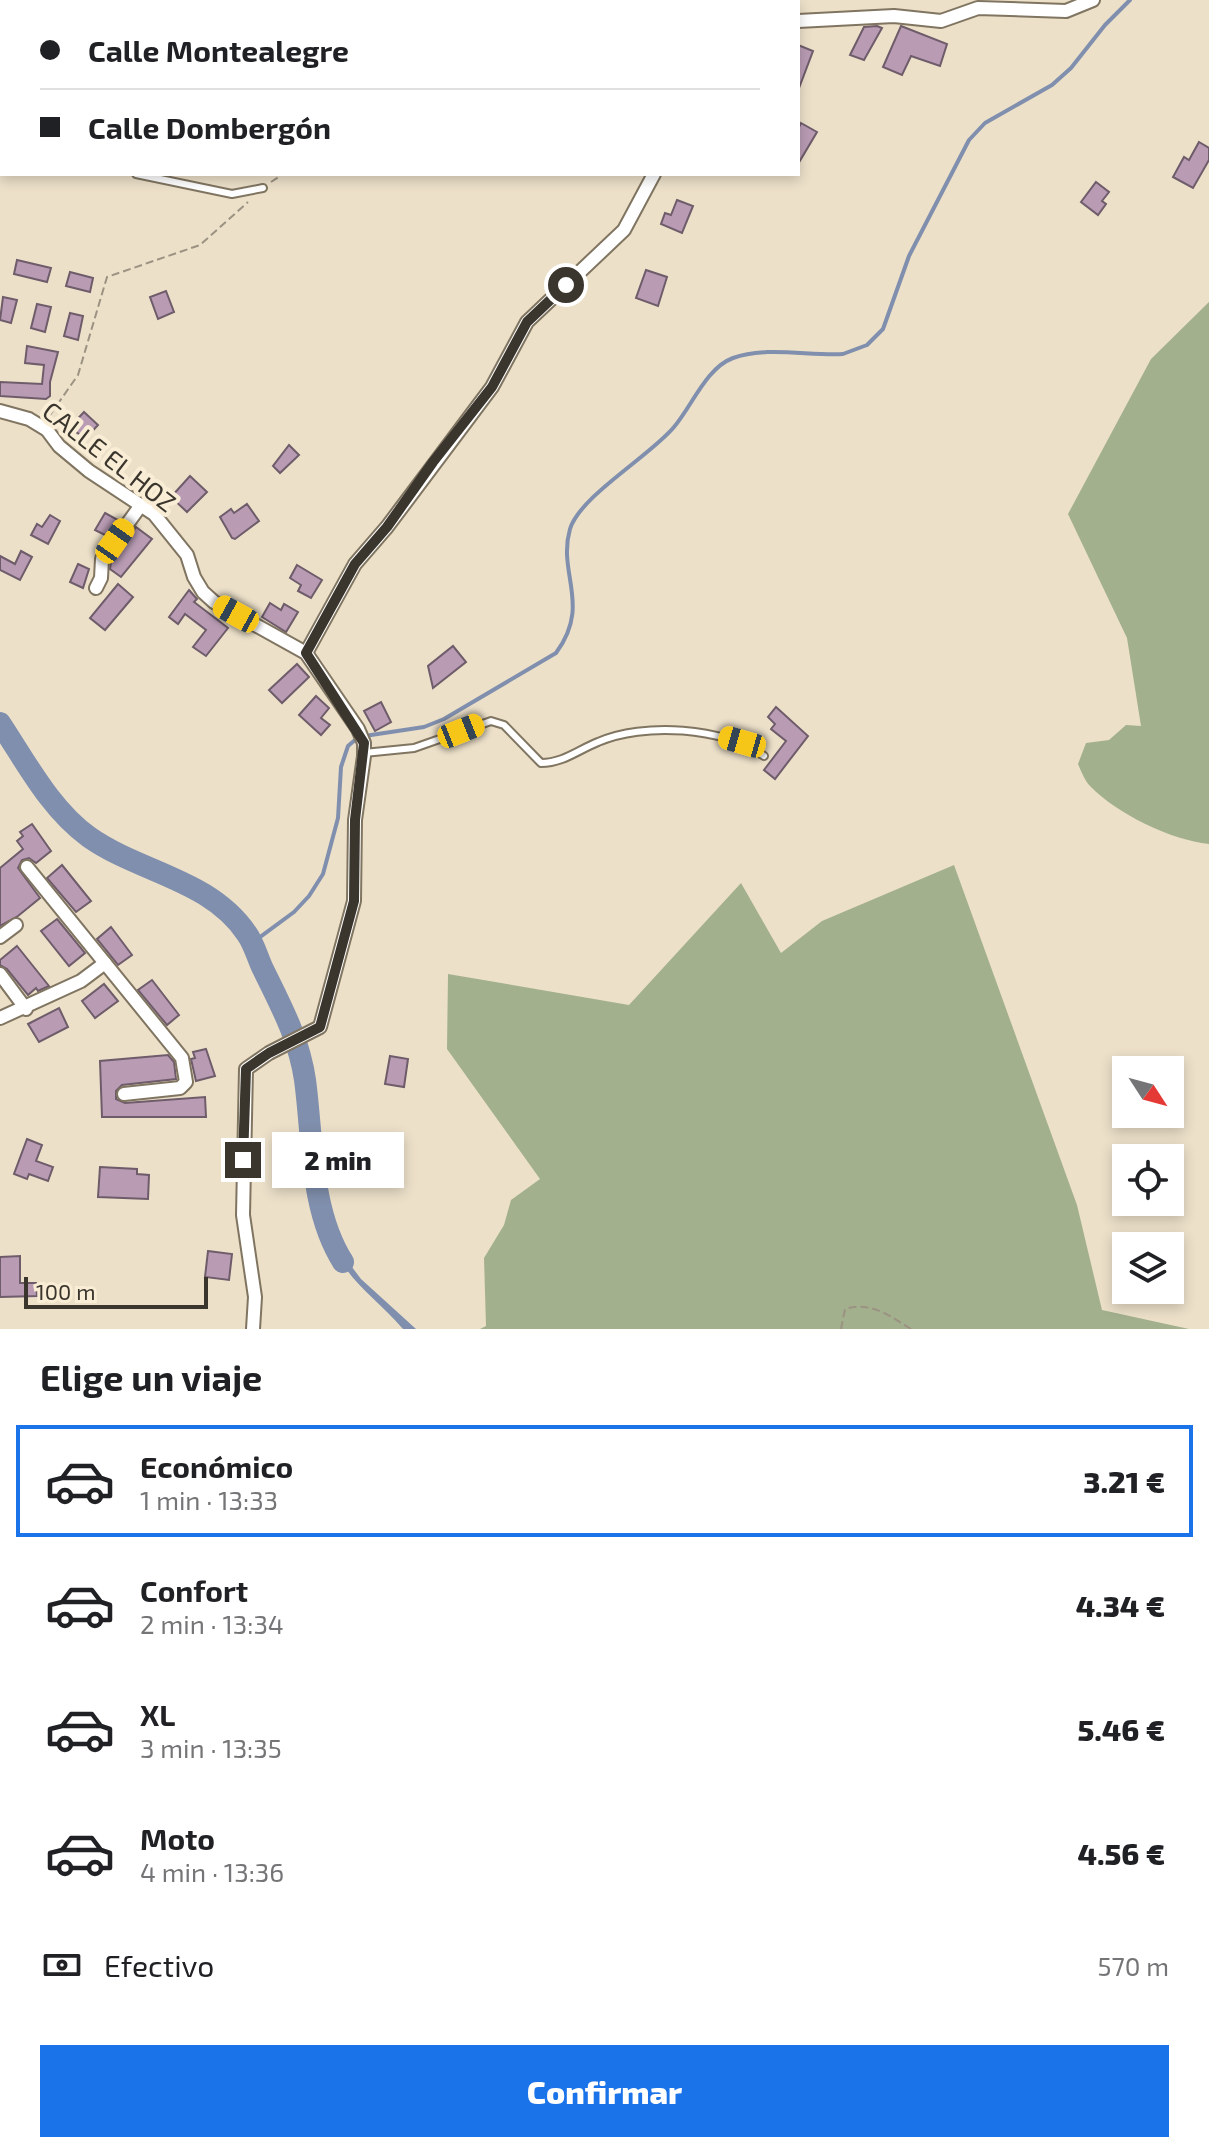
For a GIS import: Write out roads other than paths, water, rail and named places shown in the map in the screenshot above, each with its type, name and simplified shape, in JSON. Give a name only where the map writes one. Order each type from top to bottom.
[{"type":"street","points":[[800,21],[894,16],[941,21],[978,8],[1066,11],[1093,0]]},
{"type":"street","points":[[306,653],[355,564],[387,527],[492,387],[527,322],[624,230],[653,176]]},
{"type":"street","name":"CALLE EL HOZ","points":[[0,411],[29,419],[41,427],[89,471],[154,514],[187,555],[194,577],[214,602],[306,653],[358,729],[364,748]]},
{"type":"street","points":[[96,588],[101,578],[102,559],[141,505]]},
{"type":"street","points":[[253,1329],[255,1297],[243,1215],[246,1069],[255,1061],[320,1027],[354,901],[355,820],[364,748]]},
{"type":"street","points":[[27,867],[182,1058],[186,1082],[180,1088],[124,1094]]},
{"type":"street","points":[[0,937],[16,925]]},
{"type":"street","points":[[0,1018],[26,1009],[81,981],[105,963]]},
{"type":"street","points":[[0,974],[26,1009]]},
{"type":"lane","points":[[146,176],[232,194],[263,188]]},
{"type":"lane","points":[[364,748],[414,748],[491,721],[504,725],[541,763],[561,760],[600,740],[666,729],[724,737],[742,742],[764,756]]},
{"type":"water","points":[[330,1238],[361,1279],[416,1329],[403,1329],[352,1277]]},
{"type":"waterway","points":[[252,943],[294,912],[323,874],[338,818],[341,767],[348,746],[371,735],[424,727],[444,719],[556,653],[572,619],[572,590],[567,560],[570,529],[587,503],[674,427],[707,379],[723,363],[746,354],[843,354],[867,345],[883,329],[909,256],[969,140],[985,123],[1052,85],[1071,68],[1105,25],[1130,0]]},
{"type":"waterway","points":[[0,723],[40,784],[75,826],[109,849],[214,901],[232,916],[249,938],[298,1050],[305,1080],[319,1197],[332,1242],[343,1262]]}]
